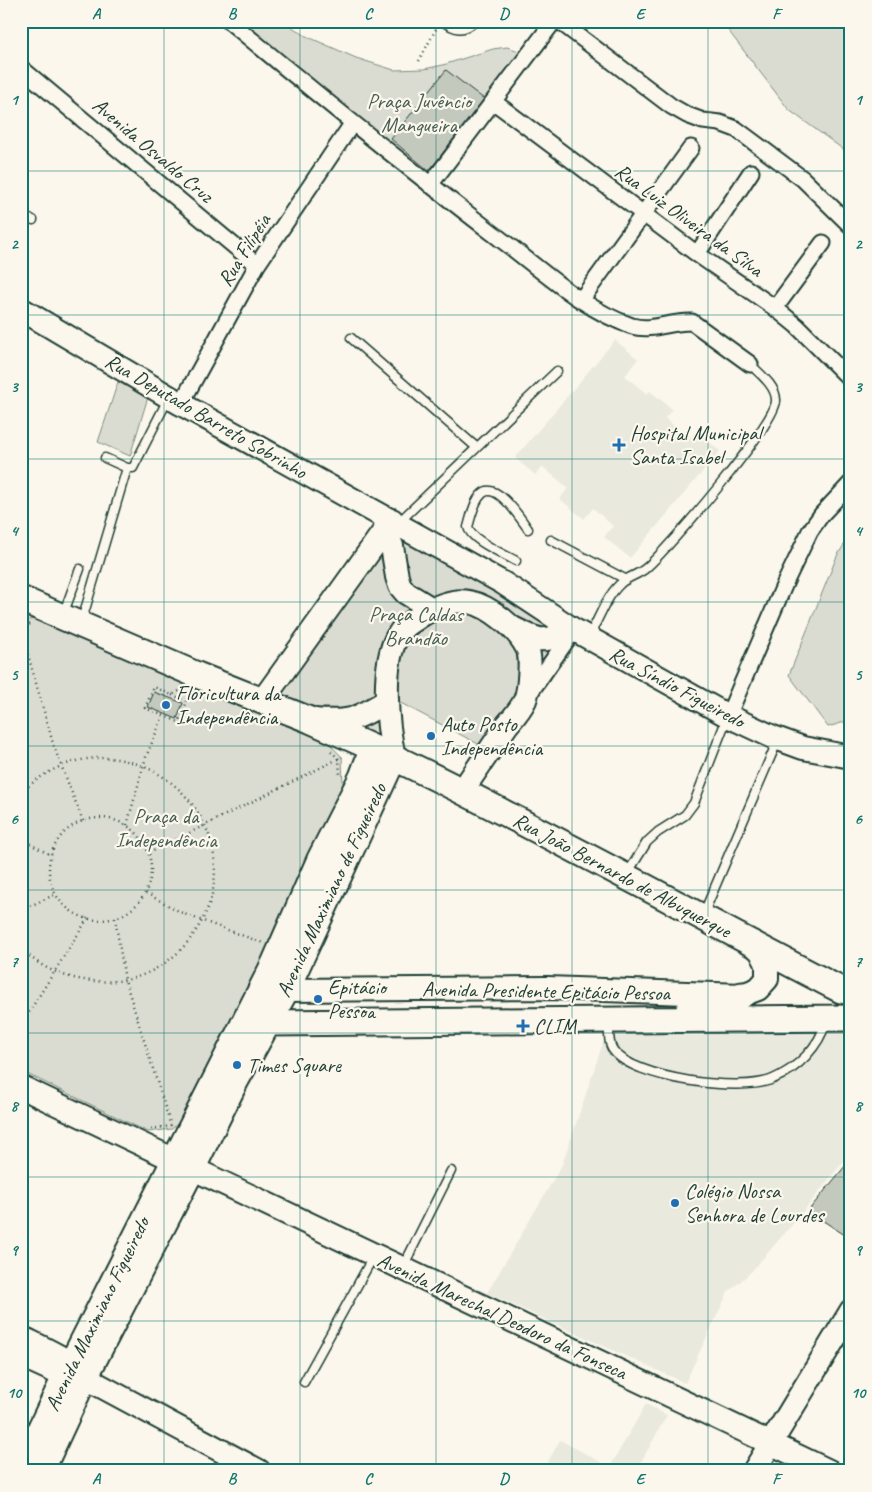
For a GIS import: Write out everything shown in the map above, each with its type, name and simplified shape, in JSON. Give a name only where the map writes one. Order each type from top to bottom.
[{"type":"main road","points":[[21,600],[197,675],[310,720],[383,753],[362,777],[320,859],[183,1165]]},
{"type":"main road","name":"Rua João Bernardo de Albuquerque","points":[[383,753],[462,791],[841,990],[851,992]]},
{"type":"main road","name":"Avenida Maximiano de Figueiredo","points":[[267,1023],[286,990],[383,753]]},
{"type":"main road","points":[[662,1020],[742,995]]},
{"type":"main road","name":"Avenida Presidente Epitácio Pessoa","points":[[267,1023],[839,1018]]},
{"type":"main road","points":[[183,1165],[235,1082],[267,1023]]},
{"type":"main road","name":"Avenida Maximiano Figueiredo","points":[[40,1471],[81,1377],[183,1165]]},
{"type":"main road","name":"Avenida Maximiano Figueiredo","points":[[21,1469],[81,1377]]},
{"type":"street","points":[[229,21],[352,124],[581,300],[611,318],[633,326],[645,328],[692,322],[750,364]]},
{"type":"street","points":[[430,185],[554,21]]},
{"type":"street","points":[[559,21],[686,116],[720,123],[736,129],[803,179],[851,226]]},
{"type":"street","name":"Avenida Osvaldo Cruz","points":[[21,68],[256,265]]},
{"type":"street","name":"Rua Luiz Oliveira da Silva","points":[[494,102],[697,254],[775,308],[797,326],[851,380]]},
{"type":"street","name":"Rua Filipéia","points":[[175,400],[256,265],[352,124]]},
{"type":"street","points":[[581,300],[690,148]]},
{"type":"street","points":[[697,254],[751,172]]},
{"type":"street","points":[[775,308],[823,243]]},
{"type":"street","name":"Rua Deputado Barreto Sobrinho","points":[[21,309],[391,525]]},
{"type":"street","points":[[728,716],[786,580],[810,532],[822,514],[851,483]]},
{"type":"street","points":[[391,525],[508,586],[578,632]]},
{"type":"street","points":[[391,525],[392,546],[400,586],[406,593],[432,609]]},
{"type":"street","points":[[262,701],[391,525]]},
{"type":"street","points":[[508,586],[487,591],[497,617],[527,648],[530,655],[525,700]]},
{"type":"street","points":[[383,753],[388,731],[387,701],[391,654],[397,638],[405,626],[432,609],[457,602],[469,602],[530,636],[545,640],[578,632]]},
{"type":"street","points":[[462,791],[525,700],[578,632]]},
{"type":"street","name":"Rua Síndio Figueiredo","points":[[578,632],[776,744],[851,757]]},
{"type":"street","points":[[310,720],[347,721],[362,716],[387,701]]},
{"type":"street","points":[[742,995],[758,988],[767,979],[767,964],[759,948]]},
{"type":"street","name":"Avenida Presidente Epitácio Pessoa","points":[[286,990],[548,988],[742,995]]},
{"type":"street","points":[[21,1087],[183,1165]]},
{"type":"street","name":"Avenida Marechal Deodoro da Fonseca","points":[[183,1165],[829,1471]]},
{"type":"street","points":[[754,1471],[850,1314]]},
{"type":"street","points":[[21,1337],[81,1377],[259,1471]]},
{"type":"street","points":[[21,1356],[81,1377]]},
{"type":"lane","points":[[441,21],[452,28],[465,28],[475,21]]},
{"type":"lane","points":[[21,217],[33,220]]},
{"type":"lane","points":[[351,338],[476,447]]},
{"type":"lane","points":[[578,632],[620,584],[645,569],[710,498],[753,443],[773,413],[776,400],[772,387],[750,364]]},
{"type":"lane","points":[[391,525],[557,371]]},
{"type":"lane","points":[[106,458],[127,468],[133,468],[175,400]]},
{"type":"lane","points":[[71,621],[127,468]]},
{"type":"lane","points":[[516,561],[469,532],[468,527],[480,495],[486,491],[493,491],[510,504],[528,529]]},
{"type":"lane","points":[[551,540],[626,580]]},
{"type":"lane","points":[[71,621],[80,568]]},
{"type":"lane","points":[[626,876],[647,842],[658,832],[685,815],[694,803],[728,716]]},
{"type":"lane","points":[[702,917],[776,744]]},
{"type":"lane","points":[[608,1020],[609,1040],[612,1050],[629,1063],[670,1077],[728,1085],[746,1085],[771,1080],[787,1072],[803,1059],[824,1030],[839,1018]]},
{"type":"lane","points":[[402,1268],[451,1171]]},
{"type":"lane","points":[[304,1382],[374,1255]]},
{"type":"path","points":[[419,61],[441,21]]},
{"type":"path","points":[[36,623],[27,625],[21,630],[54,746],[83,821]]},
{"type":"path","points":[[154,687],[187,701],[178,722],[163,716],[145,708],[154,687]]},
{"type":"path","points":[[127,825],[144,767],[163,716]]},
{"type":"path","points":[[327,746],[340,758],[340,785]]},
{"type":"path","points":[[21,793],[36,778],[68,763],[99,758],[131,761],[160,774],[183,792],[201,815],[212,842],[215,872],[210,902],[198,930],[179,952],[156,969],[125,980],[102,982],[77,980],[55,972],[28,955],[21,948]]},
{"type":"path","points":[[149,853],[340,758]]},
{"type":"path","points":[[98,818],[113,819],[127,825],[140,837],[149,853],[152,866],[146,893],[138,904],[128,912],[115,918],[101,920],[75,913],[64,905],[50,882],[49,868],[51,855],[58,840],[69,828],[83,821],[98,818]]},
{"type":"path","points":[[21,839],[51,855]]},
{"type":"path","points":[[146,893],[184,914],[267,945]]},
{"type":"path","points":[[21,910],[56,894]]},
{"type":"path","points":[[21,1025],[88,918]]},
{"type":"path","points":[[115,918],[125,980],[171,1127]]},
{"type":"path","points":[[148,1129],[171,1127],[176,1121]]},
{"type":"shaded area","name":"Hospital Municipal Santa Isabel","points":[[615,340],[638,359],[625,376],[647,394],[650,391],[672,409],[665,418],[689,439],[696,431],[720,451],[630,558],[604,537],[613,526],[593,508],[584,519],[560,499],[568,488],[543,467],[535,475],[515,458]]},
{"type":"shaded area","name":"Colégio Nossa Senhora de Lourdes","points":[[851,1027],[851,1154],[750,1273],[728,1292],[685,1383],[487,1293],[562,1165],[608,1028]]},
{"type":"shaded area","points":[[646,1404],[667,1415],[636,1471],[543,1471],[560,1440],[610,1467]]},
{"type":"green space","name":"Praça Juvêncio Mangueira","points":[[239,21],[283,21],[306,36],[356,58],[394,70],[424,69],[493,49],[507,47],[522,52],[427,175]]},
{"type":"green space","points":[[721,21],[851,21],[851,155],[789,110]]},
{"type":"green space","points":[[118,382],[148,397],[130,456],[98,442]]},
{"type":"green space","name":"Praça Caldas Brandão","points":[[392,520],[571,628],[482,746],[395,700],[384,743],[274,698]]},
{"type":"green space","points":[[851,534],[851,720],[828,727],[789,675],[837,556]]},
{"type":"green space","name":"Praça da Independência","points":[[37,618],[323,737],[342,757],[343,787],[314,854],[185,1116],[172,1129],[148,1132],[21,1071],[21,625],[25,621]]},
{"type":"building","points":[[446,70],[484,99],[429,171],[391,139]]},
{"type":"building","points":[[154,692],[183,703],[177,719],[148,707]]},
{"type":"building","points":[[851,1159],[851,1239],[808,1211]]},
{"type":"place","name":"Hospital Municipal Santa Isabel","points":[[619,445]]},
{"type":"place","name":"Floricultura da Independência","points":[[166,705]]},
{"type":"place","name":"Auto Posto Independência","points":[[431,736]]},
{"type":"place","name":"Epitácio Pessoa","points":[[318,999]]},
{"type":"place","name":"CLIM","points":[[523,1026]]},
{"type":"place","name":"Times Square","points":[[237,1065]]},
{"type":"place","name":"Colégio Nossa Senhora de Lourdes","points":[[675,1203]]}]
